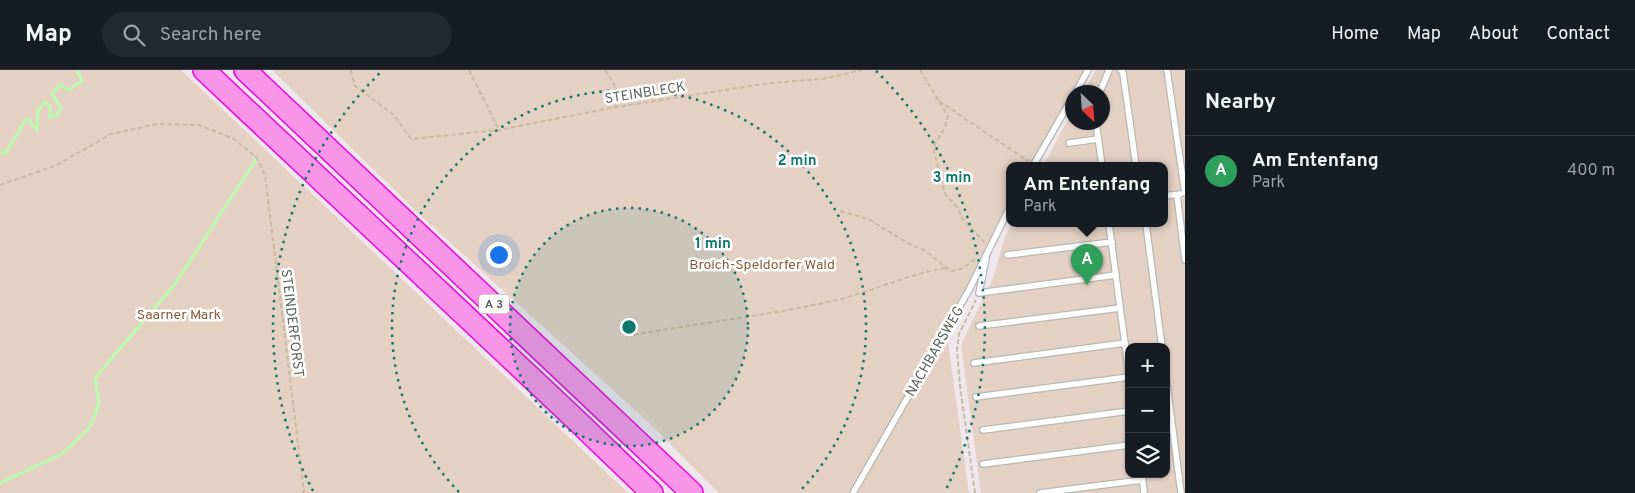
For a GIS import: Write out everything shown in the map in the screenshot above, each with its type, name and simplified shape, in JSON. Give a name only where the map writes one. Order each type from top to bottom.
[{"type":"highway","name":"A 3","points":[[204,70],[652,493]]},
{"type":"highway","name":"A 3","points":[[245,70],[692,493]]},
{"type":"lane","points":[[1080,85],[1088,70]]},
{"type":"lane","points":[[1103,85],[1109,70]]},
{"type":"lane","points":[[1122,70],[1135,162]]},
{"type":"lane","points":[[1168,70],[1185,193],[1168,196]]},
{"type":"lane","points":[[1035,162],[1065,114]]},
{"type":"lane","points":[[1097,130],[1101,162]]},
{"type":"lane","points":[[1069,143],[1098,139]]},
{"type":"lane","points":[[1176,195],[1185,260]]},
{"type":"lane","name":"NACHBARSWEG","points":[[854,493],[969,290],[1006,215]]},
{"type":"lane","points":[[974,362],[1125,343],[1110,227]]},
{"type":"lane","points":[[1146,227],[1161,343]]},
{"type":"lane","points":[[1006,256],[1112,242]]},
{"type":"lane","points":[[988,252],[979,293],[1116,275]]},
{"type":"lane","points":[[979,326],[1120,308]]},
{"type":"lane","points":[[976,397],[1125,376]]},
{"type":"lane","points":[[1167,388],[1181,493]]},
{"type":"lane","points":[[983,430],[1125,412]]},
{"type":"lane","points":[[983,464],[1125,446]]},
{"type":"lane","points":[[1040,493],[1136,478]]},
{"type":"lane","points":[[1142,478],[1144,493]]},
{"type":"path","name":"STEINBLECK","points":[[351,70],[355,86],[394,115],[411,139],[499,130],[616,107],[770,83],[822,79],[862,70]]},
{"type":"path","points":[[469,70],[499,130]]},
{"type":"path","points":[[605,70],[614,84],[616,107]]},
{"type":"path","points":[[840,211],[868,219],[910,245],[924,250],[952,271],[961,269],[988,252],[984,241],[962,218],[958,208],[945,194],[934,152],[935,144],[945,127],[948,116],[920,70]]},
{"type":"path","points":[[937,100],[1027,162]]},
{"type":"path","name":"STEINDERFORST","points":[[0,185],[57,165],[111,134],[157,124],[200,125],[234,139],[257,158],[265,175],[304,493]]},
{"type":"path","points":[[626,336],[795,310],[851,296],[928,271],[947,268]]},
{"type":"path","points":[[975,493],[960,386],[958,351],[959,334],[979,293]]},
{"type":"green space","name":"Saarner Mark","points":[[0,70],[181,70],[628,493],[0,493]]},
{"type":"green space","name":"Broich-Speldorfer Wald","points":[[272,70],[1084,70],[1076,85],[1065,85],[1065,104],[1032,162],[1006,162],[1006,209],[946,328],[969,493],[719,493],[647,421],[421,216]]},
{"type":"green space","points":[[1096,70],[1185,70],[1185,493],[981,493],[961,345],[993,278],[1005,236],[1010,227],[1168,227],[1168,162],[1045,162],[1065,125],[1065,130],[1110,130],[1110,85],[1087,85]]},
{"type":"waterway","points":[[0,153],[6,153],[26,119],[37,130],[38,110],[45,102],[50,106],[50,117],[57,115],[61,108],[52,94],[60,85],[69,90],[82,81],[77,70]]},
{"type":"waterway","points":[[0,483],[62,454],[90,427],[99,403],[95,378],[175,284],[257,158]]},
{"type":"place","name":"Am Entenfang","points":[[1087,285]]}]
